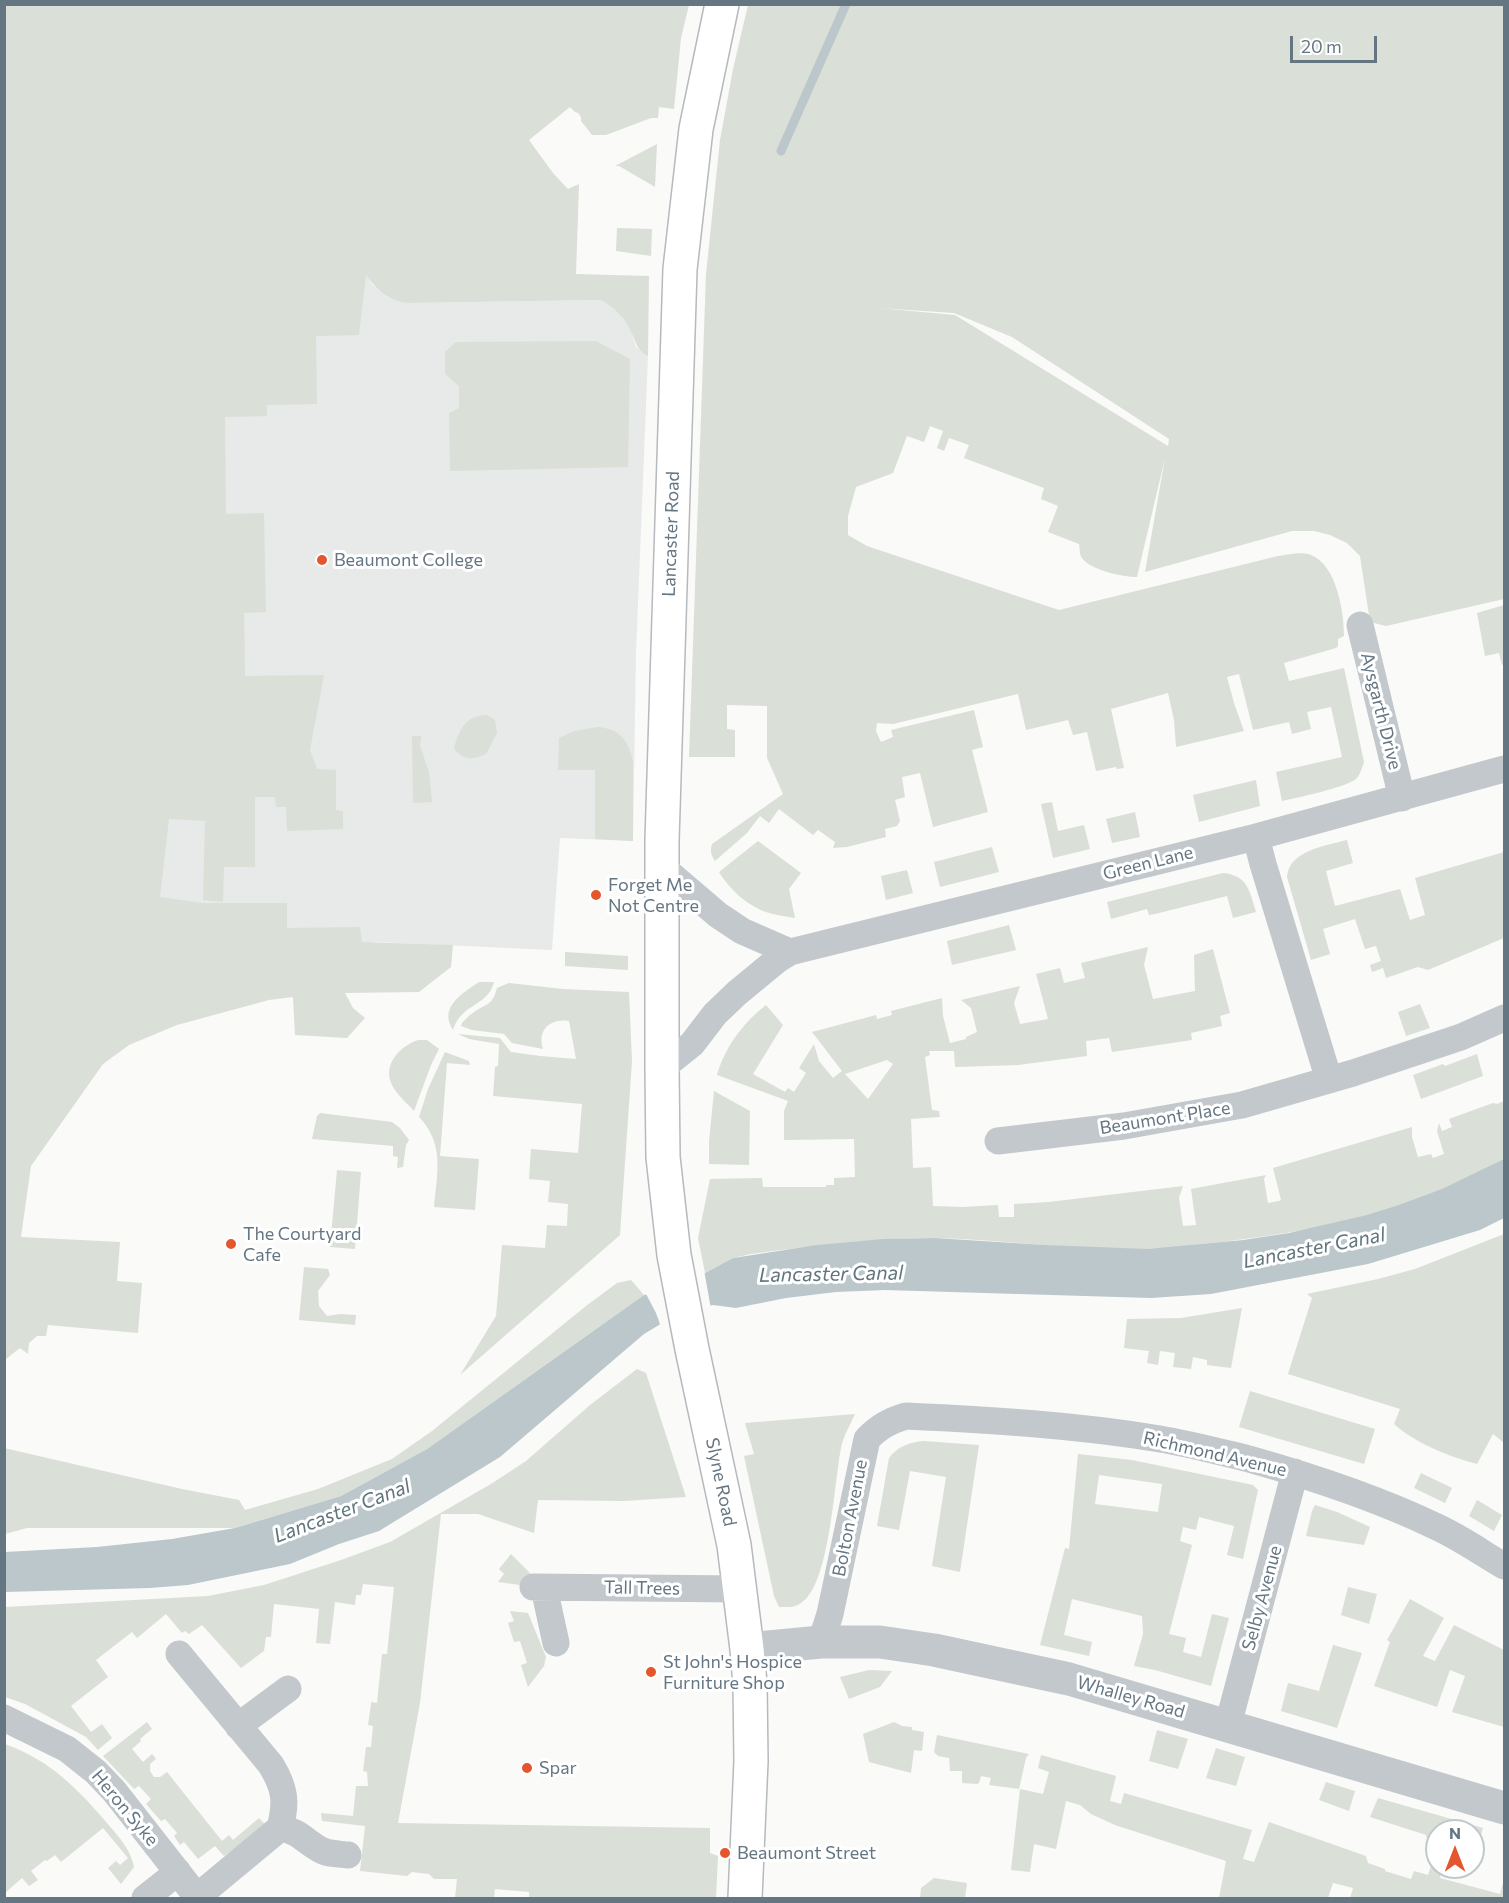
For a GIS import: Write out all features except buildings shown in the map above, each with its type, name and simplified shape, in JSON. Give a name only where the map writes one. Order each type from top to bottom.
[{"type":"main road","name":"Lancaster Road","points":[[662,1068],[666,692],[680,269],[696,129],[722,4]]},
{"type":"main road","name":"Slyne Road","points":[[662,1068],[663,1157],[674,1255],[734,1545],[747,1649],[751,1761],[745,1899]]},
{"type":"street","name":"Aysgarth Drive","points":[[1360,625],[1402,798]]},
{"type":"street","name":"Green Lane","points":[[662,1068],[692,1044],[716,1014],[737,993],[790,952],[1256,837],[1504,768]]},
{"type":"street","points":[[1256,837],[1329,1080]]},
{"type":"street","points":[[663,868],[707,907],[742,931],[790,952]]},
{"type":"street","name":"Beaumont Place","points":[[998,1140],[1124,1126],[1242,1105],[1461,1038],[1504,1018]]},
{"type":"street","name":"Richmond Avenue","points":[[906,1416],[1034,1424],[1162,1439],[1220,1452],[1295,1472],[1369,1498],[1438,1527],[1504,1566]]},
{"type":"street","name":"Bolton Avenue","points":[[821,1642],[830,1614],[867,1439],[889,1421],[906,1416]]},
{"type":"street","name":"Selby Avenue","points":[[1228,1725],[1295,1472]]},
{"type":"street","name":"Tall Trees","points":[[555,1643],[538,1587],[740,1589]]},
{"type":"street","name":"Whalley Road","points":[[747,1649],[821,1642],[880,1642],[934,1650],[1069,1679],[1504,1808]]},
{"type":"street","points":[[179,1654],[271,1765],[279,1779],[284,1796],[284,1813],[279,1828],[198,1898]]},
{"type":"street","points":[[238,1726],[288,1689]]},
{"type":"street","name":"Heron Syke","points":[[4,1718],[67,1749],[96,1772],[114,1791],[198,1898]]},
{"type":"street","points":[[279,1828],[293,1830],[326,1853],[348,1855]]},
{"type":"street","points":[[145,1899],[178,1872]]},
{"type":"shaded area","points":[[4,5],[689,5],[681,38],[674,109],[659,107],[658,118],[651,118],[606,135],[592,135],[578,113],[570,107],[529,140],[568,189],[579,184],[576,274],[649,276],[648,356],[638,347],[623,318],[600,300],[409,303],[395,300],[384,294],[366,275],[359,335],[316,336],[317,404],[267,405],[267,416],[225,417],[226,514],[264,513],[266,612],[244,613],[245,676],[324,675],[310,750],[317,769],[336,770],[336,810],[343,811],[343,829],[287,831],[286,807],[276,807],[275,797],[255,797],[255,867],[224,867],[223,902],[203,900],[205,821],[169,819],[160,897],[203,903],[287,903],[287,928],[360,927],[362,942],[453,945],[451,967],[419,992],[345,993],[353,1008],[365,1018],[347,1038],[295,1035],[293,997],[269,1000],[177,1025],[129,1045],[103,1064],[31,1166],[21,1237],[120,1242],[117,1281],[142,1283],[138,1333],[48,1325],[46,1336],[37,1336],[29,1343],[28,1354],[20,1348],[6,1359],[5,1371]]},
{"type":"shaded area","points":[[748,5],[1504,5],[1504,599],[1386,626],[1370,622],[1360,556],[1347,543],[1314,531],[1292,531],[1145,572],[1165,458],[1137,577],[1107,572],[1086,562],[1081,556],[1079,544],[1048,532],[1058,506],[1041,499],[1044,488],[964,458],[969,445],[949,438],[944,451],[937,448],[943,431],[930,426],[924,442],[907,436],[893,473],[856,487],[848,516],[848,535],[867,546],[1059,610],[1278,556],[1299,553],[1311,555],[1320,560],[1333,579],[1340,603],[1344,636],[1338,639],[1336,648],[1284,663],[1289,681],[1344,668],[1364,762],[1356,779],[1332,789],[1282,801],[1276,772],[1342,757],[1331,707],[1307,712],[1311,729],[1292,734],[1289,722],[1253,730],[1239,674],[1227,677],[1244,731],[1176,747],[1174,720],[1168,693],[1111,709],[1124,768],[1117,769],[1116,767],[1096,771],[1087,732],[1073,735],[1068,720],[1026,730],[1018,694],[893,724],[877,723],[876,731],[881,742],[893,737],[891,730],[974,710],[983,747],[972,750],[988,812],[933,827],[920,773],[902,777],[905,797],[895,800],[900,821],[897,826],[885,829],[886,837],[847,847],[833,848],[835,842],[818,830],[813,835],[779,809],[769,823],[760,816],[747,833],[715,861],[711,853],[712,844],[783,794],[767,758],[767,706],[727,705],[727,729],[735,730],[735,757],[689,757],[706,274],[720,140]],"holes":[[[878,308],[954,313],[1012,337],[1169,439],[1168,446],[955,315]]]},
{"type":"shaded area","points":[[657,144],[655,187],[619,166],[615,166]]},
{"type":"shaded area","points":[[617,228],[652,229],[651,256],[616,251]]},
{"type":"shaded area","name":"Beaumont College","points":[[366,274],[372,284],[387,297],[409,303],[600,300],[617,310],[631,331],[636,347],[648,356],[636,653],[633,841],[560,838],[552,950],[377,942],[147,984],[5,278]]},
{"type":"shaded area","points":[[596,341],[630,359],[628,467],[450,471],[449,413],[459,408],[459,386],[445,374],[445,352],[456,342]]},
{"type":"shaded area","points":[[1504,605],[1504,664],[1502,665],[1499,653],[1485,656],[1477,613]]},
{"type":"shaded area","points":[[487,715],[495,720],[497,733],[486,754],[473,758],[462,756],[454,749],[464,725],[473,718]]},
{"type":"shaded area","points":[[598,727],[612,730],[622,737],[631,754],[633,761],[633,841],[595,839],[595,770],[558,770],[559,738],[574,731]]},
{"type":"shaded area","points":[[412,736],[421,736],[420,746],[429,772],[432,802],[413,803]]},
{"type":"shaded area","points":[[1256,780],[1260,806],[1199,822],[1193,795]]},
{"type":"shaded area","points":[[1052,802],[1058,831],[1084,825],[1090,849],[1053,858],[1041,804]]},
{"type":"shaded area","points":[[1135,812],[1140,837],[1112,843],[1106,819]]},
{"type":"shaded area","points":[[1347,840],[1353,863],[1326,871],[1335,906],[1400,889],[1410,920],[1425,915],[1415,878],[1504,852],[1504,938],[1428,970],[1418,967],[1386,978],[1383,968],[1372,972],[1370,965],[1381,961],[1376,946],[1365,949],[1355,919],[1323,929],[1330,954],[1311,960],[1287,877],[1289,868],[1301,855],[1319,847]]},
{"type":"shaded area","points":[[758,841],[801,873],[789,889],[795,918],[769,913],[752,906],[734,891],[719,872]]},
{"type":"shaded area","points":[[992,847],[999,872],[940,887],[934,862]]},
{"type":"shaded area","points":[[907,870],[913,893],[886,900],[881,876]]},
{"type":"shaded area","points":[[1223,873],[1231,874],[1243,881],[1250,891],[1256,912],[1233,918],[1227,896],[1155,914],[1149,915],[1147,909],[1111,919],[1107,902]]},
{"type":"shaded area","points":[[1009,925],[1016,950],[952,965],[947,941]]},
{"type":"shaded area","points":[[1148,947],[1144,965],[1153,999],[1195,991],[1194,955],[1213,949],[1230,1013],[1220,1016],[1222,1026],[1191,1033],[1192,1040],[1112,1052],[1109,1038],[1086,1041],[1087,1056],[1018,1065],[955,1067],[954,1051],[929,1051],[930,1055],[925,1057],[932,1110],[939,1111],[940,1117],[911,1119],[913,1168],[931,1167],[933,1206],[998,1205],[999,1217],[1014,1217],[1014,1204],[1183,1186],[1179,1198],[1183,1226],[1196,1225],[1191,1189],[1266,1175],[1264,1179],[1268,1203],[1279,1201],[1281,1200],[1273,1168],[1412,1127],[1412,1137],[1418,1157],[1431,1154],[1433,1158],[1444,1154],[1437,1131],[1439,1123],[1442,1131],[1452,1127],[1449,1119],[1504,1101],[1504,1159],[1414,1201],[1355,1219],[1262,1237],[1146,1249],[1093,1248],[959,1239],[886,1239],[751,1254],[733,1258],[705,1273],[698,1238],[710,1179],[762,1178],[763,1187],[826,1187],[826,1185],[834,1185],[834,1178],[855,1177],[854,1139],[784,1140],[784,1111],[788,1101],[717,1075],[736,1036],[766,1005],[783,1025],[753,1074],[785,1092],[788,1088],[794,1092],[806,1073],[799,1068],[814,1044],[819,1061],[833,1078],[842,1071],[812,1032],[876,1015],[877,1019],[892,1015],[891,1011],[942,998],[943,1016],[950,1043],[966,1039],[977,1032],[971,1008],[961,1000],[1020,986],[1014,1003],[1020,1024],[1048,1019],[1036,974],[1060,968],[1064,983],[1085,978],[1081,963]],"holes":[[[887,1060],[893,1064],[868,1099],[845,1074]]]},
{"type":"shaded area","points":[[565,952],[628,956],[628,970],[565,966]]},
{"type":"shaded area","points":[[479,982],[494,982],[491,990],[481,1001],[462,1014],[453,1030],[449,1022],[450,1008],[460,996]]},
{"type":"shaded area","points":[[509,983],[563,989],[629,992],[632,1061],[620,1235],[460,1375],[496,1316],[502,1245],[545,1248],[547,1225],[567,1226],[568,1204],[548,1202],[550,1181],[529,1179],[531,1149],[578,1153],[582,1104],[493,1096],[499,1044],[469,1039],[458,1034],[500,1038],[511,1052],[576,1059],[569,1021],[556,1021],[547,1027],[542,1036],[543,1049],[512,1043],[504,1034],[472,1030],[461,1026],[470,1015],[491,1002],[497,988]]},
{"type":"shaded area","points":[[1420,1004],[1430,1028],[1406,1036],[1398,1012]]},
{"type":"shaded area","points":[[418,1040],[427,1040],[439,1049],[414,1111],[394,1089],[389,1070],[394,1057],[405,1047]]},
{"type":"shaded area","points":[[445,1052],[469,1061],[470,1065],[447,1063],[440,1156],[479,1159],[475,1210],[434,1207],[436,1148],[427,1127],[419,1117],[428,1089]]},
{"type":"shaded area","points":[[1477,1054],[1483,1076],[1421,1099],[1413,1075]]},
{"type":"shaded area","points":[[714,1091],[750,1111],[749,1165],[709,1164]]},
{"type":"shaded area","points":[[320,1113],[392,1122],[409,1140],[406,1145],[403,1167],[397,1168],[398,1157],[393,1156],[393,1146],[312,1139],[317,1116]]},
{"type":"shaded area","points":[[337,1170],[361,1172],[355,1249],[330,1247]]},
{"type":"shaded area","points":[[1504,1234],[1504,1443],[1493,1434],[1477,1464],[1433,1448],[1402,1431],[1394,1424],[1400,1409],[1288,1374],[1312,1298],[1307,1294],[1415,1269]]},
{"type":"shaded area","points":[[304,1267],[328,1269],[330,1275],[318,1291],[319,1306],[327,1316],[356,1315],[355,1325],[299,1320]]},
{"type":"shaded area","points":[[631,1280],[644,1295],[427,1449],[341,1496],[235,1528],[27,1528],[5,1534],[4,1448],[239,1500],[245,1510],[318,1489],[392,1459],[432,1431],[586,1306],[617,1283]]},
{"type":"shaded area","points":[[1242,1308],[1231,1368],[1207,1365],[1207,1360],[1193,1357],[1191,1369],[1173,1367],[1175,1353],[1160,1351],[1158,1365],[1147,1363],[1149,1351],[1124,1348],[1127,1319],[1181,1318]]},
{"type":"shaded area","points":[[637,1369],[646,1373],[686,1497],[624,1501],[538,1500],[534,1533],[478,1514],[441,1514],[420,1703],[398,1823],[710,1828],[710,1853],[718,1856],[716,1898],[529,1898],[529,1892],[495,1889],[494,1898],[455,1898],[457,1879],[434,1879],[429,1874],[412,1872],[407,1876],[360,1871],[365,1826],[322,1821],[321,1813],[353,1816],[356,1786],[368,1786],[367,1772],[363,1771],[366,1747],[371,1747],[373,1726],[368,1725],[371,1702],[377,1703],[382,1654],[387,1654],[394,1587],[363,1584],[361,1595],[356,1595],[355,1605],[335,1602],[330,1644],[316,1643],[319,1609],[274,1604],[271,1637],[266,1637],[264,1651],[241,1668],[202,1625],[189,1634],[185,1631],[182,1633],[166,1614],[137,1638],[132,1632],[96,1660],[108,1677],[71,1706],[91,1732],[102,1724],[112,1738],[98,1750],[86,1737],[25,1704],[5,1697],[5,1607],[208,1596],[264,1585],[390,1542],[491,1484],[526,1461],[590,1405]]},
{"type":"shaded area","points":[[1250,1391],[1375,1429],[1364,1464],[1239,1427]]},
{"type":"shaded area","points":[[855,1414],[841,1448],[829,1532],[819,1576],[811,1593],[801,1603],[779,1607],[774,1596],[744,1456],[754,1454],[745,1423]]},
{"type":"shaded area","points":[[924,1441],[979,1445],[960,1572],[932,1566],[946,1477],[910,1471],[899,1530],[877,1526],[889,1458],[905,1445]]},
{"type":"shaded area","points":[[1078,1454],[1132,1460],[1253,1485],[1258,1490],[1243,1559],[1227,1555],[1234,1526],[1199,1517],[1196,1530],[1183,1527],[1180,1541],[1192,1545],[1169,1634],[1186,1638],[1183,1652],[1201,1657],[1212,1614],[1229,1618],[1211,1686],[1134,1666],[1143,1634],[1142,1616],[1072,1599],[1064,1635],[1092,1642],[1089,1656],[1040,1645],[1065,1548],[1069,1549]],"holes":[[[1099,1475],[1162,1484],[1158,1512],[1095,1504]]]},
{"type":"shaded area","points":[[1421,1473],[1452,1488],[1445,1503],[1414,1488]]},
{"type":"shaded area","points":[[1477,1500],[1502,1515],[1494,1531],[1469,1516]]},
{"type":"shaded area","points":[[1315,1505],[1370,1527],[1364,1545],[1306,1536]]},
{"type":"shaded area","points":[[511,1554],[530,1573],[520,1585],[498,1582],[504,1574],[499,1569]]},
{"type":"shaded area","points":[[1348,1587],[1377,1594],[1369,1624],[1341,1615]]},
{"type":"shaded area","points":[[1410,1599],[1444,1618],[1423,1656],[1435,1661],[1454,1625],[1504,1650],[1504,1727],[1452,1712],[1465,1676],[1450,1670],[1437,1707],[1374,1686],[1390,1642],[1387,1640]]},
{"type":"shaded area","points":[[510,1611],[528,1613],[546,1657],[544,1666],[528,1687],[521,1665],[527,1663],[520,1641],[514,1642],[508,1623],[514,1621]]},
{"type":"shaded area","points":[[1333,1645],[1362,1653],[1337,1728],[1281,1711],[1288,1683],[1319,1691]]},
{"type":"shaded area","points":[[869,1670],[892,1671],[880,1687],[849,1699],[840,1677]]},
{"type":"shaded area","points":[[147,1722],[152,1729],[132,1749],[143,1762],[152,1754],[156,1759],[150,1764],[150,1771],[154,1777],[160,1777],[167,1772],[222,1841],[229,1835],[233,1840],[259,1818],[268,1827],[224,1856],[215,1846],[198,1859],[184,1842],[180,1845],[174,1836],[177,1833],[165,1819],[161,1821],[146,1804],[151,1799],[139,1786],[134,1789],[103,1756]]},
{"type":"shaded area","points":[[894,1722],[912,1727],[912,1730],[924,1732],[922,1751],[914,1750],[911,1773],[869,1762],[863,1734]]},
{"type":"shaded area","points":[[1157,1730],[1188,1739],[1178,1769],[1149,1761]]},
{"type":"shaded area","points":[[937,1735],[1029,1754],[1019,1789],[989,1785],[991,1778],[981,1776],[977,1784],[962,1783],[962,1771],[950,1771],[949,1758],[938,1756],[934,1752]]},
{"type":"shaded area","points":[[5,1744],[36,1758],[62,1776],[116,1833],[127,1849],[134,1867],[121,1884],[108,1868],[116,1861],[120,1865],[128,1858],[103,1828],[61,1862],[55,1855],[45,1860],[31,1871],[38,1880],[29,1886],[22,1878],[5,1893]]},
{"type":"shaded area","points":[[1216,1748],[1245,1757],[1236,1786],[1206,1778]]},
{"type":"shaded area","points":[[1041,1755],[1116,1776],[1110,1801],[1121,1804],[1124,1793],[1252,1830],[1243,1859],[1254,1862],[1269,1822],[1366,1856],[1368,1863],[1411,1879],[1414,1871],[1425,1874],[1425,1879],[1444,1879],[1500,1894],[1504,1879],[1504,1898],[1350,1898],[1353,1888],[1333,1883],[1328,1898],[1219,1898],[1226,1861],[1115,1825],[1091,1814],[1080,1805],[1066,1801],[1056,1849],[1034,1844],[1030,1872],[1011,1870],[1020,1789],[1043,1794],[1049,1772],[1038,1768]]},
{"type":"shaded area","points":[[1326,1782],[1355,1791],[1349,1811],[1319,1800]]},
{"type":"shaded area","points":[[1378,1798],[1452,1819],[1425,1819],[1425,1835],[1370,1817]]},
{"type":"shaded area","points":[[934,1878],[967,1883],[965,1898],[920,1898],[921,1888]]},
{"type":"water","name":"Lancaster Canal","points":[[1504,1159],[1504,1218],[1480,1230],[1368,1264],[1211,1294],[1151,1298],[885,1290],[836,1292],[786,1298],[736,1308],[713,1305],[671,1314],[644,1334],[500,1457],[379,1531],[290,1564],[188,1585],[5,1592],[5,1552],[97,1547],[172,1539],[235,1528],[341,1496],[427,1449],[644,1295],[662,1292],[733,1258],[817,1245],[883,1239],[935,1238],[1147,1249],[1243,1240],[1289,1233],[1367,1215],[1442,1189]]},
{"type":"pier","points":[[704,1270],[711,1309],[672,1317],[661,1327],[645,1292],[661,1289]]},
{"type":"waterway","points":[[781,151],[846,4]]},
{"type":"place","name":"Beaumont College","points":[[322,560]]},
{"type":"place","name":"Forget Me Not Centre","points":[[596,895]]},
{"type":"place","name":"The Courtyard Cafe","points":[[231,1244]]},
{"type":"place","name":"St John's Hospice Furniture Shop","points":[[651,1672]]},
{"type":"place","name":"Spar","points":[[527,1768]]},
{"type":"place","name":"Beaumont Street","points":[[725,1853]]}]
